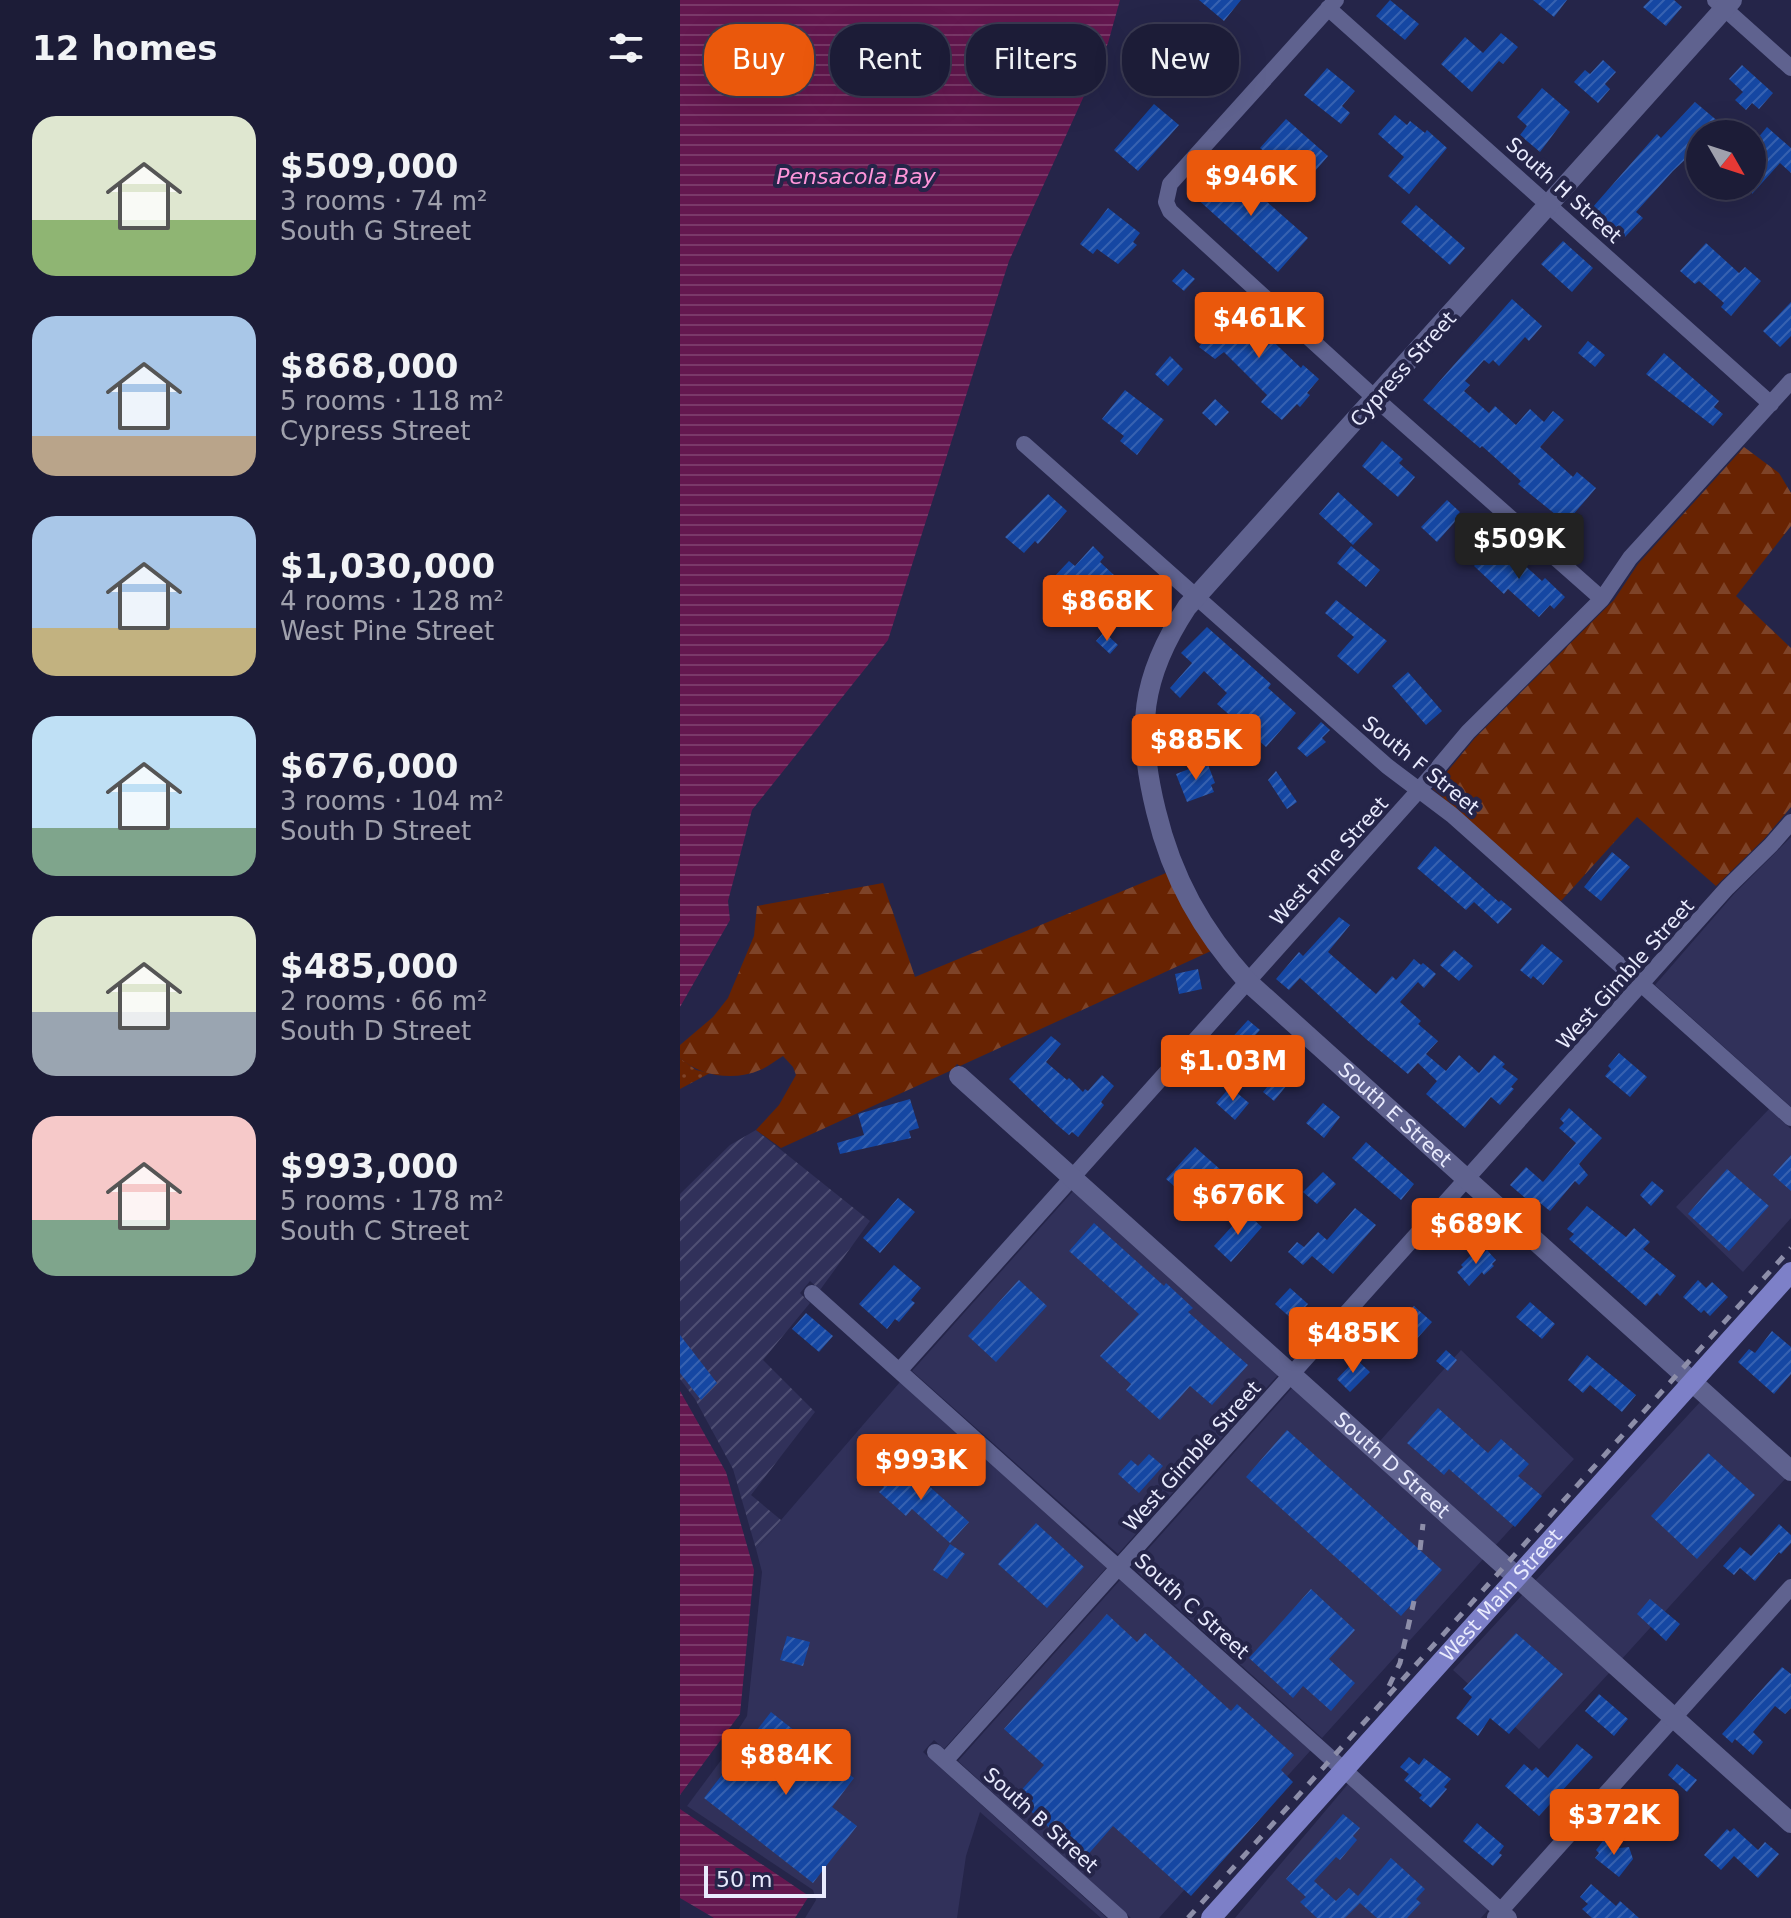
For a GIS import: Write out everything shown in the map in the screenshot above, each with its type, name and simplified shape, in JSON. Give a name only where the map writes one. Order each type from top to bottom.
[{"type":"main road","name":"West Main Street","points":[[1211,1918],[1791,1272]]},
{"type":"street","points":[[1724,3],[1791,68]]},
{"type":"street","name":"Cypress Street","points":[[1146,770],[1145,713],[1150,683],[1172,629],[1197,595],[1376,399],[1724,3]]},
{"type":"street","points":[[1332,4],[1170,184],[1166,193],[1170,211],[1602,599]]},
{"type":"street","name":"South H Street","points":[[1332,4],[1771,404]]},
{"type":"street","name":"West Pine Street","points":[[899,1371],[1468,732],[1602,599],[1630,558],[1791,381]]},
{"type":"street","name":"South F Street","points":[[1024,444],[1791,1118]]},
{"type":"street","name":"South E Street","points":[[1146,770],[1165,848],[1184,893],[1204,927],[1248,982],[1791,1471]]},
{"type":"street","name":"West Gimble Street","points":[[940,1756],[1119,1567],[1727,888],[1791,822]]},
{"type":"street","name":"South D Street","points":[[959,1076],[1791,1823]]},
{"type":"street","name":"South C Street","points":[[812,1293],[1344,1770],[1501,1915]]},
{"type":"street","points":[[1501,1915],[1791,1587]]},
{"type":"street","name":"South B Street","points":[[940,1756],[1120,1918]]},
{"type":"shaded area","points":[[1791,837],[1791,1107],[1655,985],[1734,894]]},
{"type":"shaded area","points":[[1769,1109],[1791,1129],[1791,1218],[1743,1272],[1676,1207]]},
{"type":"shaded area","points":[[756,1130],[870,1221],[820,1290],[810,1281],[800,1293],[810,1303],[763,1360],[815,1412],[751,1495],[781,1520],[756,1549],[733,1469],[695,1399],[680,1379],[680,1194],[730,1145]]},
{"type":"shaded area","points":[[1074,1190],[1279,1374],[1118,1554],[912,1371]]},
{"type":"shaded area","points":[[1461,1350],[1574,1459],[1495,1546],[1379,1442]]},
{"type":"shaded area","points":[[900,1382],[1107,1567],[944,1749],[934,1740],[923,1752],[1107,1918],[1101,1918],[980,1812],[966,1856],[957,1918],[805,1918],[816,1900],[813,1890],[687,1806],[739,1736],[738,1730],[747,1716],[762,1572],[756,1549]]},
{"type":"shaded area","points":[[1293,1387],[1484,1558],[1322,1738],[1132,1567]]},
{"type":"shaded area","points":[[1701,1401],[1786,1478],[1621,1660],[1534,1582]]},
{"type":"shaded area","points":[[1121,1579],[1311,1750],[1159,1918],[1131,1918],[958,1761]]},
{"type":"shaded area","points":[[1523,1594],[1610,1672],[1539,1749],[1453,1670]]},
{"type":"shaded area","points":[[1348,1784],[1488,1910],[1481,1918],[1235,1918]]},
{"type":"green space","points":[[1744,447],[1779,473],[1791,493],[1791,526],[1736,596],[1791,648],[1791,807],[1764,839],[1716,886],[1637,817],[1561,901],[1433,789],[1475,738],[1614,600],[1638,564]]},
{"type":"green space","points":[[1166,873],[1188,916],[1211,951],[960,1066],[957,1064],[952,1070],[781,1148],[756,1130],[779,1105],[796,1075],[783,1056],[760,1070],[729,1076],[708,1073],[680,1058],[680,1045],[713,1017],[728,998],[754,936],[757,906],[883,883],[915,977]]},
{"type":"green space","points":[[680,1058],[696,1070],[710,1073],[680,1089]]},
{"type":"water","name":"Pensacola Bay","points":[[680,0],[1120,0],[1106,47],[1106,24],[966,24],[966,96],[1084,96],[1009,261],[888,640],[752,810],[728,901],[730,920],[680,1007]]},
{"type":"water","points":[[680,1391],[726,1472],[754,1570],[740,1714],[680,1795]]},
{"type":"water","points":[[680,1809],[809,1896],[795,1918],[714,1918],[680,1898]]},
{"type":"building","points":[[1199,0],[1241,0],[1224,21]]},
{"type":"building","points":[[1390,0],[1419,24],[1405,40],[1376,16]]},
{"type":"building","points":[[1533,0],[1567,0],[1554,17]]},
{"type":"building","points":[[1650,0],[1674,0],[1682,7],[1666,26],[1643,7]]},
{"type":"building","points":[[1501,33],[1518,47],[1503,64],[1499,61],[1472,92],[1441,64],[1465,37],[1483,53]]},
{"type":"building","points":[[1603,60],[1616,72],[1605,84],[1610,89],[1598,103],[1574,82],[1585,70],[1590,74]]},
{"type":"building","points":[[1742,65],[1773,93],[1759,109],[1752,103],[1746,110],[1735,100],[1743,92],[1729,79]]},
{"type":"building","points":[[1327,68],[1355,91],[1342,106],[1350,113],[1341,124],[1304,95]]},
{"type":"building","points":[[1542,88],[1570,112],[1540,152],[1520,135],[1527,126],[1517,117]]},
{"type":"building","points":[[1695,102],[1716,120],[1686,120],[1686,159],[1636,212],[1643,218],[1625,237],[1592,208],[1657,134],[1661,138]]},
{"type":"building","points":[[1154,104],[1179,125],[1138,171],[1114,150]]},
{"type":"building","points":[[1395,115],[1407,125],[1410,121],[1425,133],[1427,130],[1447,148],[1409,194],[1388,176],[1404,157],[1378,134]]},
{"type":"building","points":[[1286,119],[1328,156],[1309,178],[1278,151],[1272,158],[1260,148]]},
{"type":"building","points":[[1766,128],[1791,148],[1791,173],[1780,163],[1766,178]]},
{"type":"building","points":[[1224,164],[1308,238],[1278,272],[1194,196]]},
{"type":"building","points":[[1416,205],[1465,248],[1450,265],[1401,222]]},
{"type":"building","points":[[1108,208],[1140,233],[1133,242],[1137,245],[1118,264],[1097,249],[1093,254],[1080,244]]},
{"type":"building","points":[[1563,241],[1593,268],[1572,292],[1541,264]]},
{"type":"building","points":[[1706,243],[1739,273],[1745,267],[1761,281],[1731,316],[1721,307],[1724,303],[1699,281],[1695,284],[1680,271]]},
{"type":"building","points":[[1183,269],[1195,279],[1184,291],[1172,281]]},
{"type":"building","points":[[1512,299],[1542,326],[1529,341],[1525,337],[1499,366],[1493,360],[1489,364],[1484,360],[1465,381],[1470,385],[1464,391],[1489,413],[1495,406],[1516,425],[1530,409],[1544,422],[1553,411],[1564,420],[1540,447],[1573,477],[1577,472],[1596,488],[1566,523],[1518,484],[1521,481],[1482,446],[1480,448],[1423,400]]},
{"type":"building","points":[[1791,302],[1791,336],[1780,347],[1763,331]]},
{"type":"building","points":[[1222,304],[1233,314],[1238,308],[1301,368],[1303,365],[1319,379],[1300,407],[1297,404],[1282,420],[1261,402],[1267,395],[1224,352],[1215,359],[1199,347],[1209,334],[1204,330]]},
{"type":"building","points":[[1588,341],[1605,355],[1595,367],[1578,353]]},
{"type":"building","points":[[1664,353],[1719,401],[1714,407],[1723,414],[1713,426],[1646,374]]},
{"type":"building","points":[[1170,356],[1183,369],[1168,386],[1155,374]]},
{"type":"building","points":[[1125,390],[1164,420],[1137,455],[1120,441],[1124,436],[1102,419]]},
{"type":"building","points":[[1215,399],[1229,412],[1216,426],[1202,413]]},
{"type":"building","points":[[1382,441],[1403,459],[1399,463],[1415,477],[1398,497],[1362,466]]},
{"type":"building","points":[[1338,492],[1373,524],[1353,545],[1319,514]]},
{"type":"building","points":[[1048,494],[1067,511],[1038,544],[1035,541],[1024,553],[1005,537]]},
{"type":"building","points":[[1447,500],[1460,512],[1459,517],[1437,542],[1421,527]]},
{"type":"building","points":[[1495,543],[1517,564],[1520,561],[1542,581],[1545,578],[1565,597],[1554,609],[1550,605],[1539,617],[1508,589],[1504,594],[1474,566]]},
{"type":"building","points":[[1093,546],[1104,557],[1100,562],[1130,590],[1103,618],[1082,600],[1079,604],[1052,579],[1069,561],[1075,566]]},
{"type":"building","points":[[1351,546],[1380,570],[1366,587],[1337,563]]},
{"type":"building","points":[[1336,600],[1387,641],[1358,674],[1337,656],[1354,637],[1325,613]]},
{"type":"building","points":[[1207,627],[1271,684],[1268,688],[1296,713],[1266,747],[1217,704],[1227,693],[1204,671],[1180,698],[1170,688],[1192,663],[1181,653]]},
{"type":"building","points":[[1104,632],[1118,645],[1110,654],[1096,641]]},
{"type":"building","points":[[1408,672],[1442,711],[1426,725],[1392,686]]},
{"type":"building","points":[[1321,722],[1330,730],[1322,738],[1326,742],[1307,757],[1297,748]]},
{"type":"building","points":[[1207,762],[1215,783],[1211,785],[1214,792],[1187,802],[1176,774]]},
{"type":"building","points":[[1276,771],[1297,802],[1287,809],[1268,780]]},
{"type":"building","points":[[1435,846],[1499,902],[1501,900],[1512,909],[1498,924],[1474,902],[1466,910],[1417,868]]},
{"type":"building","points":[[1612,852],[1630,867],[1601,901],[1584,887]]},
{"type":"building","points":[[1339,917],[1350,925],[1328,952],[1376,994],[1392,976],[1396,980],[1414,959],[1436,974],[1424,988],[1418,982],[1400,1002],[1421,1021],[1418,1024],[1438,1041],[1426,1054],[1446,1071],[1459,1055],[1479,1073],[1494,1055],[1505,1064],[1502,1067],[1518,1079],[1511,1087],[1514,1089],[1500,1105],[1491,1097],[1465,1128],[1426,1094],[1437,1081],[1418,1063],[1408,1074],[1300,978],[1289,990],[1276,979],[1299,952],[1303,956]]},
{"type":"building","points":[[1542,944],[1563,961],[1543,985],[1520,970]]},
{"type":"building","points":[[1454,950],[1473,966],[1459,981],[1440,965]]},
{"type":"building","points":[[1198,969],[1202,989],[1179,994],[1175,974]]},
{"type":"building","points":[[1248,1020],[1260,1030],[1234,1067],[1218,1053]]},
{"type":"building","points":[[1051,1036],[1061,1044],[1046,1062],[1067,1080],[1069,1078],[1083,1092],[1085,1089],[1088,1091],[1102,1075],[1114,1086],[1101,1102],[1104,1105],[1078,1137],[1072,1132],[1069,1135],[1009,1079]]},
{"type":"building","points":[[1619,1053],[1647,1077],[1630,1097],[1605,1076],[1611,1069],[1608,1066]]},
{"type":"building","points":[[1280,1071],[1291,1080],[1274,1101],[1263,1092]]},
{"type":"building","points":[[1230,1087],[1249,1103],[1235,1120],[1216,1103]]},
{"type":"building","points":[[910,1099],[919,1128],[909,1131],[911,1138],[840,1154],[837,1143],[864,1135],[858,1114]]},
{"type":"building","points":[[1323,1103],[1340,1117],[1324,1138],[1306,1123]]},
{"type":"building","points":[[1569,1108],[1602,1138],[1579,1164],[1588,1175],[1579,1185],[1575,1181],[1550,1211],[1535,1199],[1531,1203],[1510,1185],[1526,1167],[1543,1182],[1576,1143],[1559,1128],[1564,1123],[1560,1119]]},
{"type":"building","points":[[1366,1142],[1414,1184],[1401,1200],[1352,1158]]},
{"type":"building","points":[[1195,1147],[1231,1179],[1203,1211],[1166,1179]]},
{"type":"building","points":[[1791,1155],[1791,1191],[1773,1175]]},
{"type":"building","points":[[1727,1169],[1769,1206],[1729,1251],[1688,1214]]},
{"type":"building","points":[[1323,1172],[1336,1184],[1317,1204],[1303,1192]]},
{"type":"building","points":[[1652,1181],[1664,1191],[1651,1206],[1640,1195]]},
{"type":"building","points":[[898,1198],[915,1212],[880,1253],[863,1238]]},
{"type":"building","points":[[1587,1206],[1626,1237],[1634,1228],[1650,1242],[1643,1249],[1676,1276],[1660,1296],[1657,1293],[1646,1306],[1569,1239],[1574,1234],[1567,1229]]},
{"type":"building","points":[[1355,1208],[1376,1225],[1333,1274],[1312,1256],[1303,1265],[1288,1252],[1297,1242],[1304,1247],[1318,1232],[1327,1240]]},
{"type":"building","points":[[1245,1212],[1262,1227],[1231,1262],[1214,1246]]},
{"type":"building","points":[[1094,1223],[1164,1286],[1166,1283],[1193,1308],[1188,1312],[1248,1365],[1212,1405],[1190,1386],[1160,1420],[1126,1390],[1131,1384],[1100,1356],[1139,1314],[1069,1251]]},
{"type":"building","points":[[1477,1249],[1482,1255],[1487,1250],[1496,1260],[1492,1264],[1494,1266],[1484,1275],[1482,1272],[1469,1286],[1457,1272]]},
{"type":"building","points":[[894,1265],[921,1288],[911,1300],[915,1303],[899,1322],[895,1319],[887,1329],[859,1304]]},
{"type":"building","points":[[1019,1280],[1047,1306],[996,1362],[968,1336]]},
{"type":"building","points":[[1698,1280],[1706,1288],[1712,1282],[1728,1297],[1710,1316],[1704,1310],[1701,1313],[1683,1297]]},
{"type":"building","points":[[1290,1288],[1308,1304],[1293,1320],[1275,1304]]},
{"type":"building","points":[[1530,1302],[1555,1324],[1542,1339],[1516,1317]]},
{"type":"building","points":[[1414,1306],[1432,1322],[1403,1354],[1385,1338],[1394,1328],[1389,1323],[1399,1312],[1404,1316]]},
{"type":"building","points":[[806,1313],[833,1336],[819,1352],[792,1329]]},
{"type":"building","points":[[1772,1331],[1791,1347],[1791,1374],[1774,1394],[1738,1362],[1749,1349],[1755,1353]]},
{"type":"building","points":[[680,1335],[717,1383],[701,1400],[680,1373]]},
{"type":"building","points":[[1446,1350],[1457,1360],[1448,1371],[1436,1361]]},
{"type":"building","points":[[1587,1355],[1636,1395],[1622,1412],[1590,1385],[1583,1393],[1568,1380]]},
{"type":"building","points":[[1356,1359],[1370,1372],[1350,1392],[1337,1379]]},
{"type":"building","points":[[1438,1408],[1488,1453],[1501,1439],[1529,1464],[1518,1476],[1542,1496],[1515,1527],[1449,1469],[1444,1475],[1407,1443]]},
{"type":"building","points":[[1287,1430],[1442,1570],[1401,1616],[1246,1477]]},
{"type":"building","points":[[1708,1453],[1755,1495],[1697,1559],[1651,1516]]},
{"type":"building","points":[[1149,1454],[1163,1466],[1139,1493],[1118,1474],[1131,1460],[1138,1466]]},
{"type":"building","points":[[894,1461],[916,1480],[919,1477],[969,1522],[950,1543],[912,1509],[906,1516],[879,1492],[884,1487],[877,1480]]},
{"type":"building","points":[[1036,1523],[1084,1567],[1047,1608],[998,1564]]},
{"type":"building","points":[[1779,1524],[1791,1535],[1791,1543],[1781,1554],[1779,1552],[1755,1581],[1740,1568],[1734,1575],[1723,1566],[1740,1547],[1751,1556]]},
{"type":"building","points":[[950,1544],[965,1554],[947,1579],[933,1570]]},
{"type":"building","points":[[1311,1589],[1355,1630],[1329,1659],[1355,1683],[1331,1711],[1303,1686],[1293,1698],[1249,1658]]},
{"type":"building","points":[[1650,1599],[1680,1624],[1666,1641],[1637,1614]]},
{"type":"building","points":[[1107,1614],[1137,1642],[1145,1633],[1231,1711],[1237,1704],[1294,1755],[1281,1770],[1293,1782],[1191,1896],[1113,1826],[1084,1859],[1015,1797],[1044,1765],[1004,1729]]},
{"type":"building","points":[[1516,1633],[1563,1674],[1509,1734],[1490,1718],[1478,1736],[1456,1718],[1472,1697],[1463,1689]]},
{"type":"building","points":[[787,1636],[810,1642],[803,1666],[780,1660]]},
{"type":"building","points":[[1782,1667],[1791,1674],[1791,1708],[1785,1714],[1775,1706],[1753,1732],[1763,1742],[1753,1755],[1735,1739],[1732,1743],[1722,1734]]},
{"type":"building","points":[[1599,1694],[1628,1719],[1614,1736],[1585,1711]]},
{"type":"building","points":[[771,1712],[854,1778],[832,1807],[857,1826],[813,1883],[704,1798]]},
{"type":"building","points":[[1577,1744],[1593,1757],[1539,1816],[1505,1786],[1524,1764],[1532,1771],[1536,1767],[1548,1778]]},
{"type":"building","points":[[1409,1757],[1419,1765],[1424,1758],[1451,1779],[1431,1808],[1419,1798],[1422,1795],[1404,1780],[1409,1774],[1400,1767]]},
{"type":"building","points":[[1677,1764],[1697,1780],[1687,1792],[1668,1775]]},
{"type":"building","points":[[1343,1814],[1360,1828],[1353,1836],[1357,1840],[1340,1860],[1336,1857],[1314,1881],[1336,1901],[1349,1888],[1358,1896],[1391,1858],[1425,1889],[1416,1899],[1421,1903],[1407,1918],[1377,1918],[1360,1903],[1345,1918],[1317,1918],[1300,1902],[1306,1897],[1286,1879]]},
{"type":"building","points":[[1477,1823],[1504,1846],[1499,1853],[1502,1855],[1493,1866],[1463,1841]]},
{"type":"building","points":[[1734,1828],[1758,1850],[1765,1842],[1779,1854],[1758,1878],[1734,1856],[1721,1870],[1704,1855],[1727,1829],[1730,1832]]},
{"type":"building","points":[[1606,1837],[1619,1848],[1629,1847],[1633,1859],[1619,1877],[1595,1858],[1599,1853],[1596,1850]]},
{"type":"building","points":[[1591,1884],[1616,1906],[1620,1901],[1639,1918],[1592,1918],[1582,1909],[1588,1904],[1580,1897]]},
{"type":"railway","points":[[1188,1918],[1791,1248]]},
{"type":"railway","points":[[1420,1550],[1423,1524]]},
{"type":"railway","points":[[1389,1686],[1400,1663],[1414,1601]]}]
